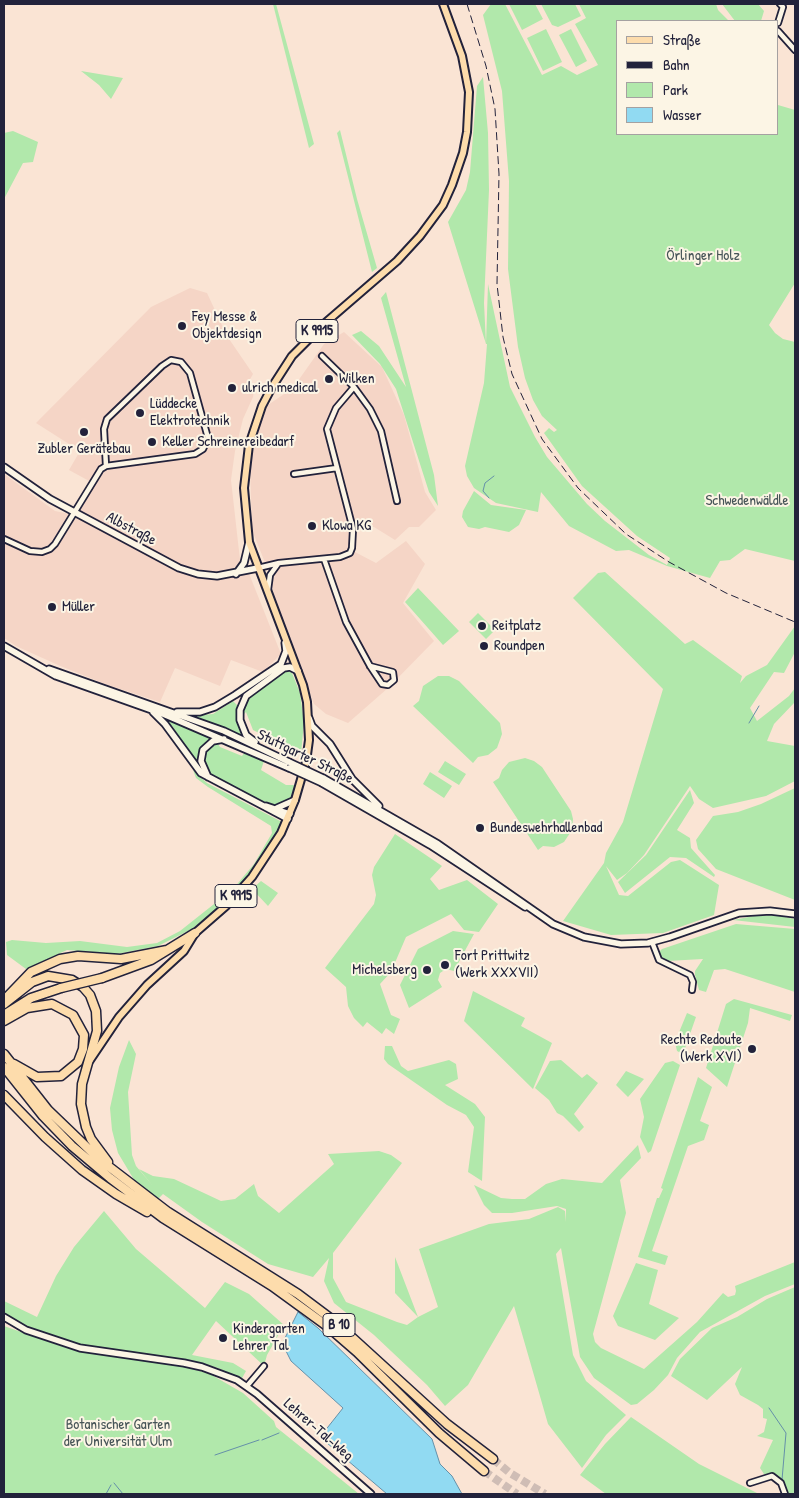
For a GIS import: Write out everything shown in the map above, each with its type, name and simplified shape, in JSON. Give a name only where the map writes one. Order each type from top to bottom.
[{"type":"highway","name":"K 9915","points":[[5,1018],[31,998],[140,965],[195,933]]},
{"type":"highway","name":"K 9915","points":[[4,1002],[25,977],[38,968],[60,959],[78,956],[121,959],[167,950]]},
{"type":"highway","points":[[4,1002],[32,982],[48,976],[66,978],[83,987],[94,1003],[98,1020],[81,1093],[86,1127],[99,1151],[120,1175]]},
{"type":"highway","points":[[5,1018],[44,1004],[60,1006],[78,1021],[84,1042],[81,1056],[73,1068],[53,1078],[30,1075],[5,1061]]},
{"type":"highway","name":"B 10","points":[[5,1061],[78,1141],[168,1212],[298,1294],[334,1321],[447,1424],[493,1460]]},
{"type":"highway","name":"B 10","points":[[5,1061],[43,1116],[72,1146],[110,1178],[163,1218],[272,1286],[328,1326],[439,1433],[484,1471]]},
{"type":"highway","points":[[4,1095],[45,1137],[82,1170],[130,1202],[163,1218]]},
{"type":"main road","name":"K 9915","points":[[195,933],[226,906],[252,878],[274,845],[289,817],[306,762],[308,716],[303,685],[249,542],[244,506],[246,464],[254,428],[272,387],[292,356],[308,339],[396,261],[420,236],[443,205],[459,167],[467,132],[469,92],[460,50],[444,5]]},
{"type":"main road","name":"Albstraße","points":[[4,467],[35,489],[74,512],[185,570],[208,576],[236,574],[258,568]]},
{"type":"main road","points":[[236,574],[244,563],[249,542]]},
{"type":"main road","points":[[281,664],[286,651],[285,638]]},
{"type":"main road","name":"Stuttgarter Straße","points":[[4,646],[56,676],[151,711],[289,765],[322,780],[386,812],[438,844],[519,899],[532,910]]},
{"type":"main road","points":[[166,711],[189,714],[215,707],[293,658]]},
{"type":"main road","points":[[289,765],[251,740],[242,728],[240,710],[246,696],[260,684],[284,668],[290,667],[298,671]]},
{"type":"main road","name":"Stuttgarter Straße","points":[[46,669],[58,671],[224,731],[289,765]]},
{"type":"main road","points":[[151,711],[165,724],[195,768],[209,779],[289,817]]},
{"type":"main road","points":[[308,716],[312,726],[333,749],[360,788],[386,812]]},
{"type":"main road","points":[[209,779],[202,761],[203,750],[213,741],[225,740]]},
{"type":"main road","name":"Stuttgarter Straße","points":[[322,780],[378,813],[560,928],[584,937],[621,944],[652,942],[739,913],[770,911],[795,914]]},
{"type":"main road","points":[[277,808],[295,800]]},
{"type":"main road","points":[[264,806],[277,808],[289,817]]},
{"type":"main road","points":[[87,1065],[135,999],[187,947],[195,933]]},
{"type":"main road","name":"Lehrer-Tal-Weg","points":[[4,1317],[26,1330],[56,1342],[80,1348],[202,1367],[225,1375],[247,1386],[371,1494]]},
{"type":"street","points":[[779,20],[783,7],[780,4]]},
{"type":"street","points":[[779,32],[794,49]]},
{"type":"street","points":[[322,356],[354,387],[370,409],[381,431],[397,502]]},
{"type":"street","points":[[4,538],[30,551],[42,552],[50,549],[55,544],[94,477],[106,466],[181,457],[195,454],[203,449],[208,438],[190,373],[181,362],[171,360],[162,366],[107,419],[104,429],[106,466]]},
{"type":"street","points":[[258,568],[279,563],[346,556],[354,543],[353,529],[327,429],[336,408],[354,387]]},
{"type":"street","points":[[294,474],[337,468]]},
{"type":"street","points":[[324,559],[346,622],[370,666],[382,684],[388,685],[394,680],[394,672],[370,666]]},
{"type":"street","points":[[268,594],[270,575],[279,563]]},
{"type":"street","points":[[652,942],[659,960],[690,975],[693,982],[692,990]]},
{"type":"street","points":[[247,1386],[264,1366]]},
{"type":"street","points":[[750,1483],[772,1476],[781,1483],[785,1494]]},
{"type":"shaded area","points":[[190,288],[207,293],[227,336],[253,374],[249,381],[254,390],[253,397],[243,419],[235,451],[231,480],[240,560],[236,573],[248,571],[281,654],[263,672],[231,660],[220,686],[175,668],[160,702],[105,684],[58,665],[16,646],[4,638],[4,474],[55,511],[80,516],[73,512],[91,482],[69,470],[80,451],[36,423],[151,307]]},
{"type":"shaded area","points":[[344,332],[382,367],[404,415],[425,492],[436,510],[419,527],[409,527],[395,540],[374,527],[357,529],[353,551],[376,563],[406,541],[425,564],[403,603],[434,641],[388,688],[348,723],[326,714],[314,704],[275,601],[270,575],[252,530],[250,464],[265,407],[293,388],[324,344]]},
{"type":"green space","points":[[273,4],[276,4],[314,144],[309,148]]},
{"type":"green space","points":[[491,4],[505,4],[542,75],[561,66],[577,75],[598,65],[575,24],[586,18],[579,4],[716,4],[718,10],[728,20],[616,20],[616,135],[779,135],[779,105],[795,110],[795,283],[769,325],[783,339],[795,342],[795,561],[745,549],[730,560],[720,561],[710,578],[667,566],[629,550],[616,551],[569,526],[541,492],[538,512],[496,503],[474,488],[467,476],[465,466],[484,383],[488,284],[510,387],[547,457],[587,504],[605,521],[649,555],[667,565],[670,558],[637,536],[582,486],[544,433],[549,428],[554,432],[557,430],[542,416],[533,400],[525,378],[518,347],[508,269],[509,181],[502,91],[483,15]]},
{"type":"green space","points":[[509,4],[535,4],[543,19],[522,30]]},
{"type":"green space","points":[[541,4],[575,4],[581,16],[558,27],[552,25]]},
{"type":"green space","points":[[722,4],[758,4],[764,11],[761,20],[734,20]]},
{"type":"green space","points":[[546,29],[562,62],[543,71],[527,38]]},
{"type":"green space","points":[[571,29],[587,61],[576,67],[559,35]]},
{"type":"green space","points":[[81,71],[123,78],[111,99],[99,85]]},
{"type":"green space","points":[[483,77],[488,133],[489,190],[484,303],[486,344],[448,222],[466,190],[470,172],[477,86]]},
{"type":"green space","points":[[340,130],[377,268],[372,272],[337,133]]},
{"type":"green space","points":[[13,131],[38,142],[33,162],[23,163],[4,199],[4,133]]},
{"type":"green space","points":[[386,292],[434,475],[438,506],[429,492],[396,389],[380,364],[352,335],[361,331],[379,346],[406,387],[381,298]]},
{"type":"green space","points":[[474,491],[491,505],[526,510],[519,525],[509,532],[485,527],[479,529],[468,527],[462,517],[463,511]]},
{"type":"green space","points":[[605,572],[685,644],[693,640],[742,676],[740,683],[746,676],[767,665],[795,626],[795,652],[784,673],[774,672],[750,708],[757,721],[789,696],[795,688],[795,702],[774,724],[767,741],[795,746],[795,781],[766,796],[713,808],[699,799],[690,786],[644,855],[627,873],[617,880],[606,866],[619,895],[628,896],[671,862],[680,860],[719,885],[714,915],[663,933],[611,935],[563,921],[604,863],[606,853],[623,822],[663,689],[573,598],[598,573]]},
{"type":"green space","points":[[418,588],[459,631],[443,645],[405,602]]},
{"type":"green space","name":"Reitplatz","points":[[478,613],[495,630],[486,639],[469,622]]},
{"type":"green space","points":[[286,670],[292,673],[300,693],[304,722],[301,754],[253,730],[246,712],[243,715],[245,737],[189,716],[213,714],[233,701],[238,706],[252,692]]},
{"type":"green space","points":[[438,676],[449,676],[459,681],[500,723],[502,734],[497,748],[488,755],[478,757],[473,763],[413,706],[419,701],[423,686]]},
{"type":"green space","points":[[164,718],[214,737],[220,747],[242,756],[245,752],[264,761],[261,770],[286,785],[295,785],[291,797],[280,805],[268,805],[212,777],[195,763],[173,727]]},
{"type":"green space","points":[[525,758],[534,761],[542,767],[571,811],[573,819],[572,830],[564,842],[554,847],[543,846],[538,850],[493,782],[499,778],[502,770],[509,762]]},
{"type":"green space","points":[[445,761],[466,774],[459,785],[438,772]]},
{"type":"green space","points":[[193,770],[207,783],[282,822],[258,864],[233,895],[192,929],[158,946],[117,954],[67,950],[26,969],[7,955],[6,942],[12,940],[46,943],[80,941],[127,947],[157,943],[180,931],[233,889],[254,864],[272,833],[271,826],[208,787],[196,778]]},
{"type":"green space","points":[[430,772],[452,786],[444,798],[423,784]]},
{"type":"green space","points":[[795,788],[795,900],[716,869],[698,849],[696,840],[713,816],[738,812],[761,804]]},
{"type":"green space","points":[[690,790],[694,803],[677,830],[690,838],[691,848],[715,875],[714,877],[686,858],[670,857],[625,893],[618,882],[646,855]]},
{"type":"green space","points":[[395,834],[442,866],[430,879],[439,890],[467,880],[498,904],[479,932],[464,930],[451,914],[406,937],[391,972],[380,984],[391,1015],[400,1019],[394,1034],[386,1028],[382,1034],[367,1022],[363,1027],[354,1018],[348,1006],[346,987],[325,968],[374,904],[376,895],[372,875],[374,867]]},
{"type":"green space","points":[[261,881],[278,893],[268,906],[252,889]]},
{"type":"green space","points":[[775,915],[795,919],[795,927],[733,920]]},
{"type":"green space","points":[[736,924],[795,929],[795,992],[725,969],[714,970],[706,992],[699,990],[695,975],[695,971],[703,959],[667,961],[660,956],[659,952],[662,949]]},
{"type":"green space","points":[[453,931],[474,934],[454,971],[446,969],[440,973],[438,980],[442,987],[409,1008],[400,985],[418,949]]},
{"type":"green space","points":[[473,991],[525,1018],[521,1026],[552,1043],[533,1089],[464,1021]]},
{"type":"green space","points":[[734,999],[792,1015],[790,1021],[750,1008],[748,1023],[727,1087],[706,1068],[726,1004]]},
{"type":"green space","points":[[687,1013],[696,1017],[683,1054],[677,1051],[675,1042]]},
{"type":"green space","points":[[129,1040],[136,1054],[128,1092],[132,1155],[136,1166],[153,1186],[139,1169],[153,1176],[174,1179],[221,1201],[235,1199],[254,1184],[258,1196],[279,1213],[334,1164],[328,1154],[379,1151],[391,1155],[402,1163],[333,1253],[333,1278],[346,1302],[397,1322],[407,1325],[438,1307],[419,1249],[489,1224],[529,1219],[558,1207],[565,1211],[566,1222],[566,1209],[557,1206],[512,1213],[492,1213],[484,1205],[474,1185],[501,1198],[525,1199],[546,1184],[562,1179],[602,1183],[638,1145],[641,1158],[620,1180],[626,1213],[593,1334],[595,1342],[601,1348],[644,1369],[697,1322],[723,1293],[728,1297],[735,1295],[735,1286],[795,1262],[795,1284],[765,1296],[700,1332],[677,1358],[668,1375],[654,1390],[637,1404],[631,1405],[594,1378],[580,1357],[561,1248],[556,1254],[573,1355],[586,1381],[626,1415],[606,1435],[582,1468],[548,1424],[514,1306],[468,1385],[445,1406],[427,1385],[374,1335],[334,1303],[324,1281],[329,1258],[313,1277],[268,1264],[202,1222],[163,1194],[158,1199],[136,1183],[118,1153],[112,1130],[110,1108],[119,1067]]},
{"type":"green space","points":[[385,1046],[392,1046],[401,1066],[408,1071],[449,1060],[456,1064],[458,1079],[445,1085],[475,1104],[485,1117],[482,1181],[468,1172],[474,1127],[466,1115],[447,1105],[388,1064],[384,1059]]},
{"type":"green space","points":[[561,1060],[582,1078],[587,1074],[598,1083],[574,1114],[584,1127],[579,1132],[563,1116],[557,1113],[549,1100],[535,1088],[550,1061]]},
{"type":"green space","points":[[673,1061],[680,1065],[651,1151],[648,1153],[640,1137],[644,1117],[640,1099],[665,1063]]},
{"type":"green space","points":[[626,1071],[644,1079],[628,1097],[616,1085]]},
{"type":"green space","points":[[698,1077],[712,1087],[700,1121],[709,1125],[704,1140],[688,1146],[652,1251],[668,1256],[665,1265],[638,1257],[657,1198],[659,1198],[663,1189],[661,1188]]},
{"type":"green space","points":[[104,1211],[136,1249],[205,1308],[225,1282],[249,1294],[284,1325],[267,1355],[264,1366],[216,1321],[192,1355],[233,1363],[246,1371],[241,1380],[218,1368],[204,1364],[91,1347],[61,1340],[27,1328],[4,1313],[4,1301],[37,1317],[56,1276],[74,1247]]},
{"type":"green space","points":[[395,1257],[418,1317],[395,1293]]},
{"type":"green space","points":[[636,1263],[658,1270],[649,1304],[679,1318],[655,1340],[618,1326],[613,1316]]},
{"type":"green space","points":[[795,1287],[795,1494],[787,1494],[780,1478],[772,1474],[764,1474],[760,1468],[773,1440],[757,1436],[764,1432],[767,1419],[763,1418],[763,1409],[740,1395],[735,1384],[742,1367],[707,1400],[671,1376],[680,1359],[712,1328],[737,1317],[767,1299]]},
{"type":"green space","name":"Botanischer Garten der Universität Ulm","points":[[4,1326],[64,1347],[180,1365],[210,1374],[243,1393],[274,1421],[276,1427],[359,1494],[4,1494]]},
{"type":"green space","points":[[631,1417],[699,1464],[759,1494],[606,1494],[580,1475],[605,1444]]},
{"type":"water","points":[[298,1312],[318,1328],[432,1439],[440,1464],[452,1476],[462,1494],[387,1494],[320,1437],[343,1408],[291,1361],[286,1351],[280,1348]]},
{"type":"waterway","points":[[489,498],[483,491],[485,483],[494,476]]},
{"type":"waterway","points":[[749,723],[759,706]]},
{"type":"waterway","points":[[769,1408],[786,1433],[782,1480]]},
{"type":"waterway","points":[[262,1440],[279,1433]]},
{"type":"waterway","points":[[215,1455],[259,1440]]},
{"type":"waterway","points":[[114,1483],[123,1494]]},
{"type":"waterway","points":[[106,1494],[111,1485]]},
{"type":"tunnel","points":[[493,1459],[510,1473],[545,1494]]},
{"type":"tunnel","points":[[484,1471],[517,1494]]},
{"type":"railway","points":[[467,4],[486,66],[495,109],[499,174],[497,284],[503,337],[512,374],[542,439],[578,488],[626,534],[669,562],[726,593],[795,622]]},
{"type":"place","name":"Fey Messe & Objektdesign","points":[[182,326]]},
{"type":"place","name":"Wilken","points":[[329,379]]},
{"type":"place","name":"ulrich medical","points":[[232,388]]},
{"type":"place","name":"Lüddecke Elektrotechnik","points":[[140,413]]},
{"type":"place","name":"Zubler Gerätebau","points":[[84,432]]},
{"type":"place","name":"Keller Schreinereibedarf","points":[[152,442]]},
{"type":"place","name":"Klowa KG","points":[[312,526]]},
{"type":"place","name":"Müller","points":[[52,607]]},
{"type":"place","name":"Reitplatz","points":[[482,626]]},
{"type":"place","name":"Roundpen","points":[[484,646]]},
{"type":"place","name":"Bundeswehrhallenbad","points":[[480,828]]},
{"type":"place","name":"Fort Prittwitz (Werk XXXVII)","points":[[445,965]]},
{"type":"place","name":"Michelsberg","points":[[427,970]]},
{"type":"place","name":"Rechte Redoute (Werk XVI)","points":[[752,1049]]},
{"type":"place","name":"Kindergarten Lehrer Tal","points":[[223,1338]]},
{"type":"park label","name":"Örlinger Holz","points":[[703,256]]},
{"type":"park label","name":"Schwedenwäldle","points":[[747,501]]}]
